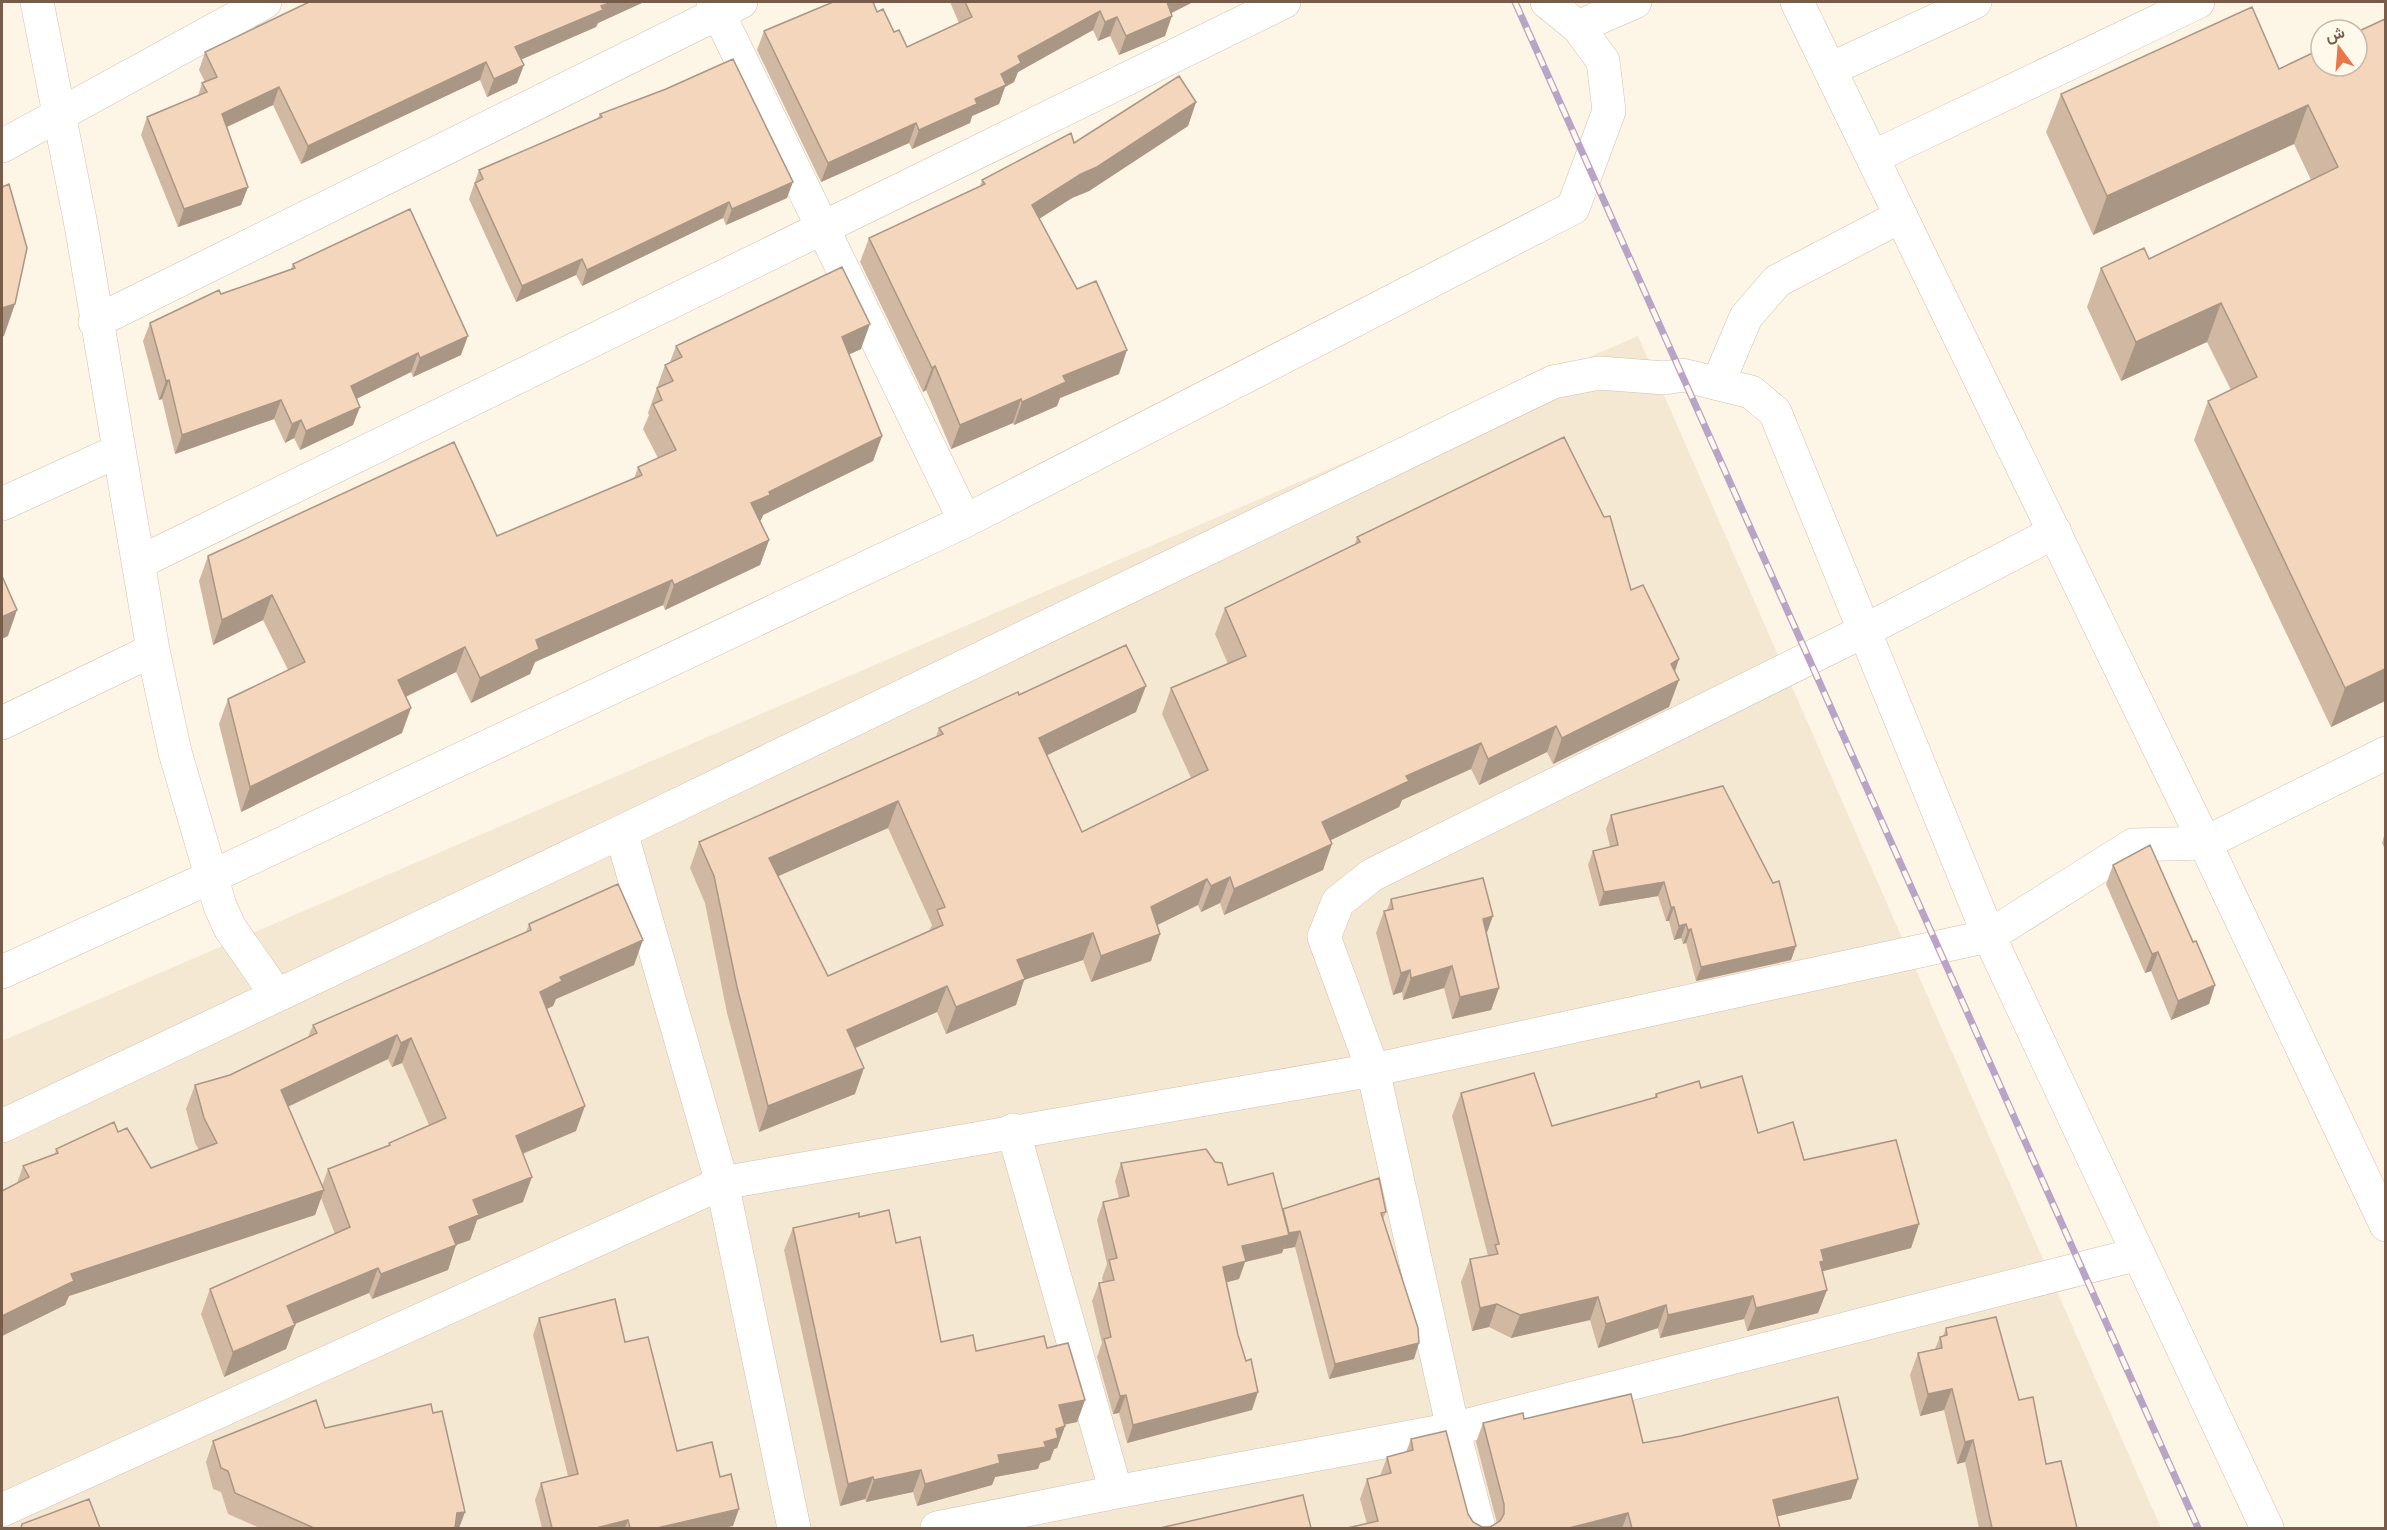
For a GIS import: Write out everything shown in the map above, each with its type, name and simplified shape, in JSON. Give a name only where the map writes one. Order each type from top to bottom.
[{"type":"street","points":[[37,2],[81,225],[95,322],[153,650],[175,752],[211,877],[230,928],[276,994]]},
{"type":"street","points":[[2,146],[266,2]]},
{"type":"street","points":[[138,563],[1284,2]]},
{"type":"street","points":[[2,972],[211,877],[966,521],[1572,208],[1609,111],[1603,61],[1578,27],[1547,2]]},
{"type":"street","points":[[1578,27],[1635,2]]},
{"type":"street","points":[[1797,2],[2205,843],[2385,1225]]},
{"type":"street","points":[[1831,69],[1975,2]]},
{"type":"street","points":[[1873,157],[2198,2]]},
{"type":"street","points":[[95,322],[724,5],[824,227],[966,521]]},
{"type":"street","points":[[1718,383],[1746,316],[1777,280],[1901,216]]},
{"type":"street","points":[[2,1125],[621,832],[1553,382],[1599,373],[1665,378],[1682,375],[1751,392],[1774,412],[1989,936],[2267,1528]]},
{"type":"street","points":[[2,504],[118,451]]},
{"type":"street","points":[[1479,1528],[1453,1429],[1372,1070],[1324,937],[1338,902],[1372,875],[1864,631],[2055,532]]},
{"type":"street","points":[[2,723],[153,650]]},
{"type":"street","points":[[2,1510],[722,1183],[1013,1130],[1372,1070],[1989,936],[2133,845],[2205,843],[2385,753]]},
{"type":"street","points":[[621,832],[722,1183],[794,1528]]},
{"type":"street","points":[[1013,1130],[1116,1492]]},
{"type":"street","points":[[937,1528],[1453,1429],[2138,1254]]},
{"type":"shaded area","points":[[1638,336],[2161,1528],[2,1528],[2,1041]]},
{"type":"building","points":[[309,2],[612,2],[601,6],[603,10],[515,47],[524,65],[494,79],[486,62],[308,146],[279,87],[222,114],[248,187],[184,209],[147,117],[207,92],[202,83],[217,77],[205,52]]},
{"type":"building","points":[[833,2],[873,2],[877,12],[883,9],[894,32],[899,30],[907,47],[972,17],[965,2],[1167,2],[1172,16],[1126,36],[1117,17],[1105,22],[1100,11],[1018,56],[1021,63],[1001,74],[1006,85],[975,99],[977,104],[919,130],[916,123],[828,163],[764,31]]},
{"type":"building","points":[[2252,7],[2279,69],[2309,55],[2309,78],[2369,78],[2369,26],[2385,19],[2385,669],[2345,688],[2208,401],[2257,377],[2221,303],[2136,342],[2101,268],[2144,248],[2149,259],[2338,167],[2308,105],[2107,196],[2061,94]]},
{"type":"building","points":[[733,59],[793,182],[732,209],[729,202],[587,270],[582,259],[522,286],[475,183],[483,179],[479,170],[602,117],[600,114],[666,89]]},
{"type":"building","points":[[1179,76],[1196,102],[1097,167],[1081,174],[1032,205],[1077,289],[1096,281],[1127,350],[1063,376],[1066,382],[1022,402],[1021,399],[960,425],[935,366],[932,368],[869,238],[985,184],[982,180],[1071,133],[1074,143]]},
{"type":"building","points":[[9,184],[27,248],[15,304],[2,308],[2,187]]},
{"type":"building","points":[[410,209],[468,336],[420,358],[418,353],[351,386],[360,407],[306,431],[301,420],[292,424],[281,400],[182,435],[169,380],[166,381],[150,323],[219,290],[221,294],[295,268],[293,264]]},
{"type":"building","points":[[842,267],[870,324],[842,337],[882,436],[751,503],[769,540],[674,585],[672,580],[536,640],[539,649],[480,678],[465,647],[398,680],[411,708],[250,787],[228,699],[305,662],[272,595],[222,620],[208,556],[454,442],[497,536],[642,475],[638,467],[676,450],[653,404],[662,400],[657,388],[673,381],[665,365],[682,357],[676,346]]},
{"type":"building","points":[[1564,437],[1604,517],[1610,516],[1631,590],[1643,585],[1679,659],[1671,664],[1679,680],[1562,738],[1556,726],[1488,759],[1481,743],[1406,776],[1409,781],[1322,822],[1332,844],[1234,889],[1230,877],[1211,886],[1207,879],[1151,907],[1160,934],[1101,956],[1093,933],[1017,960],[1025,979],[956,1007],[947,986],[847,1030],[864,1068],[768,1106],[737,987],[714,876],[699,842],[943,734],[939,728],[1018,692],[1019,695],[1126,645],[1146,686],[1039,738],[1082,832],[1208,770],[1171,688],[1246,656],[1225,608],[1360,542],[1357,537]],"holes":[[[898,801],[945,907],[937,910],[943,925],[828,976],[769,858]]]},
{"type":"building","points":[[2,576],[17,610],[2,617]]},
{"type":"building","points":[[1723,786],[1773,883],[1779,881],[1796,946],[1701,967],[1691,929],[1688,930],[1686,924],[1679,926],[1664,882],[1604,892],[1593,851],[1618,845],[1611,815]]},
{"type":"building","points":[[2150,845],[2193,942],[2196,941],[2215,985],[2178,1001],[2158,952],[2152,954],[2113,865]]},
{"type":"building","points":[[1483,878],[1493,916],[1483,919],[1499,988],[1460,997],[1452,966],[1411,978],[1410,970],[1401,973],[1384,911],[1393,909],[1391,899]]},
{"type":"building","points":[[618,884],[643,940],[560,977],[562,981],[540,992],[585,1106],[516,1136],[532,1177],[473,1200],[479,1215],[449,1227],[456,1245],[381,1274],[378,1268],[287,1306],[295,1325],[233,1352],[210,1289],[350,1227],[328,1169],[390,1145],[389,1143],[446,1118],[411,1038],[401,1043],[397,1035],[281,1090],[324,1190],[71,1274],[74,1281],[2,1316],[2,1191],[29,1177],[23,1166],[58,1153],[56,1149],[114,1122],[118,1132],[127,1128],[151,1168],[217,1143],[204,1118],[195,1085],[230,1075],[317,1033],[313,1025],[531,930],[529,924]]},
{"type":"building","points":[[1534,1073],[1552,1126],[1657,1097],[1656,1094],[1699,1081],[1701,1088],[1742,1076],[1758,1133],[1793,1122],[1804,1160],[1896,1140],[1919,1224],[1821,1250],[1824,1261],[1820,1262],[1827,1290],[1756,1308],[1753,1296],[1668,1315],[1666,1305],[1606,1324],[1598,1297],[1520,1315],[1497,1304],[1480,1308],[1470,1259],[1498,1254],[1495,1245],[1499,1244],[1461,1093]]},
{"type":"building","points":[[1206,1149],[1215,1162],[1222,1163],[1228,1185],[1273,1173],[1289,1235],[1242,1246],[1246,1261],[1223,1267],[1238,1335],[1246,1361],[1251,1359],[1258,1392],[1133,1425],[1126,1395],[1120,1396],[1104,1339],[1111,1337],[1099,1283],[1114,1280],[1109,1260],[1117,1258],[1103,1202],[1129,1196],[1121,1163]]},
{"type":"building","points":[[1379,1178],[1386,1212],[1381,1213],[1418,1328],[1419,1343],[1335,1364],[1300,1231],[1289,1233],[1283,1209]]},
{"type":"building","points":[[889,1210],[896,1243],[920,1237],[941,1342],[973,1335],[976,1351],[1044,1336],[1047,1348],[1068,1343],[1085,1400],[1059,1405],[1065,1426],[1056,1429],[1058,1438],[1044,1442],[1046,1447],[998,1455],[1000,1463],[925,1484],[921,1470],[874,1480],[873,1477],[848,1484],[793,1228],[859,1213],[859,1217]]},
{"type":"building","points":[[615,1299],[625,1342],[648,1337],[677,1451],[712,1442],[720,1477],[731,1474],[739,1509],[657,1528],[630,1528],[628,1520],[596,1528],[552,1528],[541,1483],[578,1474],[539,1318]]},
{"type":"building","points":[[1996,1317],[2019,1400],[2033,1397],[2046,1464],[2061,1461],[2077,1528],[1992,1528],[1973,1440],[1965,1442],[1952,1389],[1928,1394],[1918,1353],[1942,1348],[1940,1337],[1947,1335],[1946,1328]]},
{"type":"building","points":[[1631,1394],[1643,1443],[1681,1436],[1838,1397],[1858,1479],[1773,1500],[1780,1528],[1632,1528],[1628,1513],[1569,1528],[1347,1528],[1378,1521],[1367,1479],[1391,1473],[1387,1457],[1413,1450],[1411,1439],[1446,1431],[1468,1514],[1473,1522],[1482,1527],[1490,1527],[1500,1521],[1504,1514],[1504,1504],[1483,1423],[1523,1413],[1524,1419]]},
{"type":"building","points":[[316,1400],[325,1428],[431,1404],[433,1413],[442,1411],[465,1512],[457,1513],[455,1528],[314,1528],[235,1493],[228,1471],[221,1468],[213,1441]]},
{"type":"building","points":[[1303,1495],[1311,1528],[1160,1528]]},
{"type":"building","points":[[89,1499],[100,1528],[21,1528],[22,1524]]},
{"type":"railway","points":[[1515,2],[2198,1528]]}]
